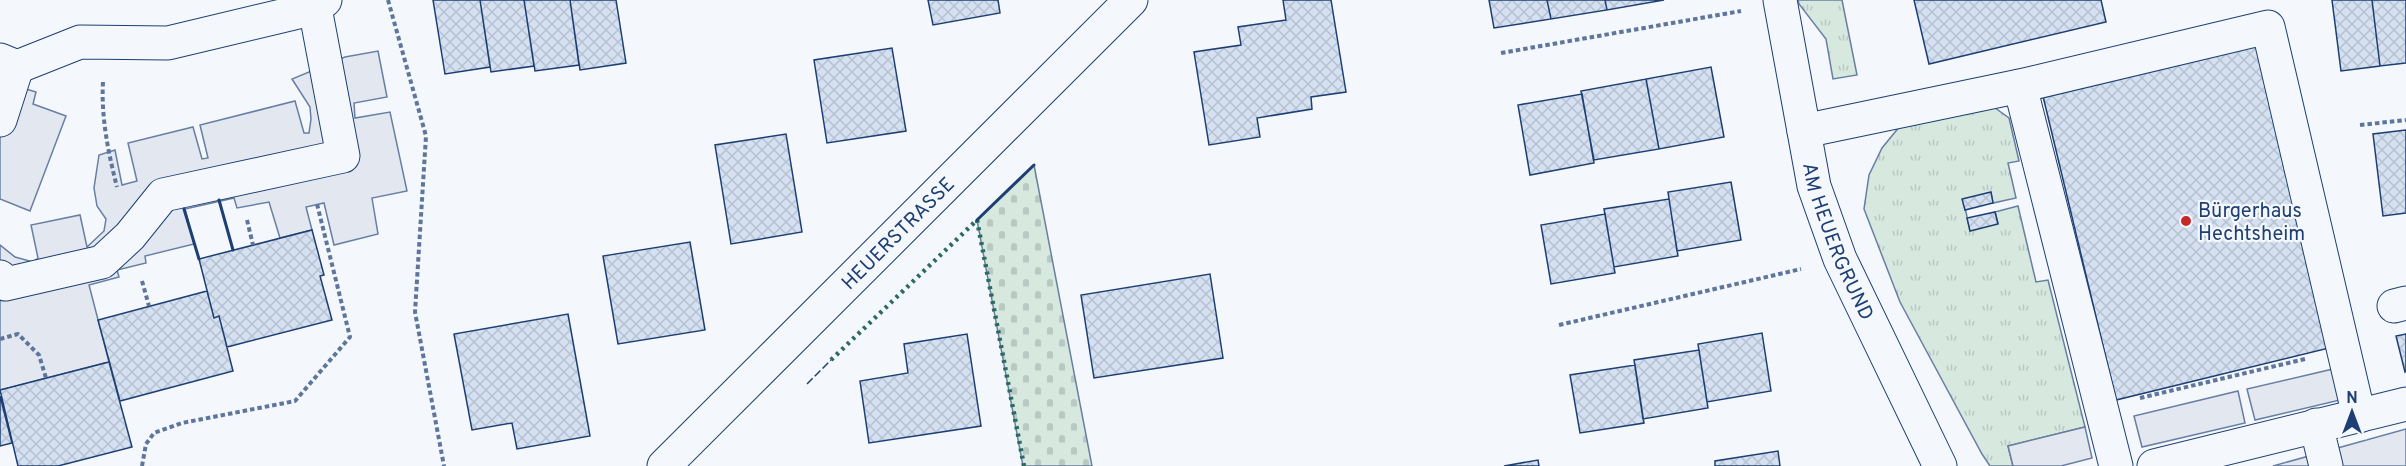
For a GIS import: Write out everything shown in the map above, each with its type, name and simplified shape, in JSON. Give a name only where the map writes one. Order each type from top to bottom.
[{"type":"street","name":"HEUERSTRASSE","points":[[664,466],[1131,0]]},
{"type":"street","name":"AM HEUERGRUND","points":[[1779,0],[1814,186],[1840,259],[1940,466]]},
{"type":"street","points":[[0,120],[8,64],[80,42],[168,43],[320,4],[343,156],[163,195],[130,236],[102,262],[6,284],[0,277]]},
{"type":"street","points":[[1804,131],[2020,86],[2268,27],[2359,416]]},
{"type":"street","points":[[2020,86],[2116,466]]},
{"type":"street","points":[[2154,466],[2406,404]]},
{"type":"street","points":[[2316,425],[2326,466]]},
{"type":"path","points":[[388,0],[426,136],[415,312],[444,466]]},
{"type":"path","points":[[1501,52],[1742,10]]},
{"type":"path","points":[[106,44],[102,100],[108,153],[149,306]]},
{"type":"path","points":[[2360,125],[2406,120]]},
{"type":"path","points":[[142,466],[146,444],[154,434],[182,423],[295,401],[350,337],[307,163]]},
{"type":"path","points":[[1559,325],[1840,259]]},
{"type":"path","points":[[0,339],[18,334],[39,355],[45,378]]},
{"type":"path","points":[[2102,408],[2343,350]]},
{"type":"green space","points":[[1798,0],[1842,0],[1857,75],[1833,79],[1826,39]]},
{"type":"green space","points":[[1991,105],[2009,118],[2019,161],[2008,163],[2016,198],[1993,203],[1991,193],[1963,199],[1970,230],[1998,223],[1995,212],[2018,206],[2036,282],[2048,280],[2085,427],[2008,446],[2013,466],[1990,466],[1982,454],[1900,302],[1864,209],[1869,175],[1882,148],[1905,120]]},
{"type":"green space","points":[[1034,165],[1092,466],[1023,466],[977,220]]},
{"type":"shaded area","points":[[378,51],[387,97],[354,103],[355,118],[390,112],[407,191],[372,198],[378,234],[334,245],[324,203],[306,207],[312,230],[280,238],[269,202],[237,208],[234,198],[185,209],[194,244],[145,256],[146,263],[117,270],[119,277],[89,285],[109,362],[0,390],[0,245],[15,257],[33,262],[38,258],[31,225],[80,215],[87,247],[104,231],[106,219],[97,206],[94,188],[99,155],[115,150],[122,185],[137,181],[128,143],[193,127],[202,159],[208,158],[200,125],[295,101],[304,133],[309,133],[310,107],[292,79],[345,57]]},
{"type":"shaded area","points":[[0,81],[36,92],[33,104],[66,116],[30,211],[0,199]]},
{"type":"shaded area","points":[[2333,369],[2340,400],[2255,420],[2247,389]]},
{"type":"shaded area","points":[[2238,391],[2245,423],[2142,447],[2134,416]]},
{"type":"shaded area","points":[[2085,427],[2092,458],[2061,466],[2013,466],[2008,446]]},
{"type":"shaded area","points":[[2406,429],[2406,466],[2273,466]]},
{"type":"building","points":[[433,0],[480,0],[490,67],[445,74]]},
{"type":"building","points":[[480,0],[524,0],[534,66],[491,72]]},
{"type":"building","points":[[524,0],[570,0],[579,65],[535,71]]},
{"type":"building","points":[[570,0],[616,0],[626,63],[580,70]]},
{"type":"building","points":[[928,0],[998,0],[1000,13],[933,25]]},
{"type":"building","points":[[1283,0],[1331,0],[1346,92],[1311,97],[1312,109],[1257,118],[1260,137],[1209,145],[1194,52],[1241,45],[1238,27],[1286,20]]},
{"type":"building","points":[[1489,0],[1547,0],[1551,19],[1494,28]]},
{"type":"building","points":[[1547,0],[1605,0],[1607,10],[1551,19]]},
{"type":"building","points":[[1605,0],[1664,0],[1607,10]]},
{"type":"building","points":[[1914,0],[2101,0],[2106,22],[1929,64]]},
{"type":"building","points":[[2332,0],[2372,0],[2380,66],[2341,71]]},
{"type":"building","points":[[2372,0],[2406,0],[2406,63],[2380,66]]},
{"type":"building","name":"Bürgerhaus Hechtsheim","points":[[2256,41],[2329,348],[2116,400],[2042,92]]},
{"type":"building","points":[[892,48],[906,131],[827,143],[814,60]]},
{"type":"building","points":[[1711,67],[1724,137],[1659,149],[1646,79]]},
{"type":"building","points":[[1646,79],[1659,149],[1594,160],[1581,91]]},
{"type":"building","points":[[1582,94],[1594,163],[1530,175],[1518,105]]},
{"type":"building","points":[[2406,130],[2406,213],[2383,216],[2373,134]]},
{"type":"building","points":[[786,134],[802,232],[731,244],[715,145]]},
{"type":"building","points":[[1731,182],[1741,240],[1677,251],[1668,192]]},
{"type":"building","points":[[1991,192],[1993,203],[1965,210],[1962,199]]},
{"type":"building","points":[[1669,199],[1678,256],[1614,267],[1604,209]]},
{"type":"building","points":[[1995,212],[1998,224],[1970,231],[1967,218]]},
{"type":"building","points":[[1605,214],[1615,273],[1551,284],[1541,225]]},
{"type":"building","points":[[312,230],[324,275],[320,276],[332,320],[227,347],[219,316],[214,318],[199,259]]},
{"type":"building","points":[[690,242],[705,330],[618,344],[603,256]]},
{"type":"building","points":[[1210,274],[1223,358],[1094,378],[1081,295]]},
{"type":"building","points":[[207,291],[214,318],[219,316],[233,371],[120,401],[98,320]]},
{"type":"building","points":[[568,314],[590,436],[517,449],[512,423],[472,430],[454,334]]},
{"type":"building","points":[[1762,333],[1771,391],[1707,402],[1698,344]]},
{"type":"building","points":[[967,334],[981,426],[869,443],[860,381],[908,373],[904,344]]},
{"type":"building","points":[[2406,334],[2406,371],[2405,372],[2396,336]]},
{"type":"building","points":[[1699,350],[1708,408],[1643,419],[1634,360]]},
{"type":"building","points":[[109,362],[132,447],[58,466],[18,466],[0,390]]},
{"type":"building","points":[[1635,365],[1644,423],[1580,433],[1570,375]]},
{"type":"building","points":[[0,396],[12,443],[0,446]]},
{"type":"building","points":[[1778,451],[1780,466],[1715,466],[1715,461]]},
{"type":"building","points":[[1538,460],[1539,466],[1504,466]]},
{"type":"hedge","points":[[977,220],[1024,466]]},
{"type":"hedge","points":[[831,360],[977,220]]},
{"type":"fence","points":[[807,384],[831,360]]},
{"type":"wall","points":[[977,220],[1034,165]]},
{"type":"wall","points":[[219,200],[233,250]]},
{"type":"wall","points":[[184,209],[199,259]]},
{"type":"place","name":"Bürgerhaus Hechtsheim","points":[[2186,221]]}]
